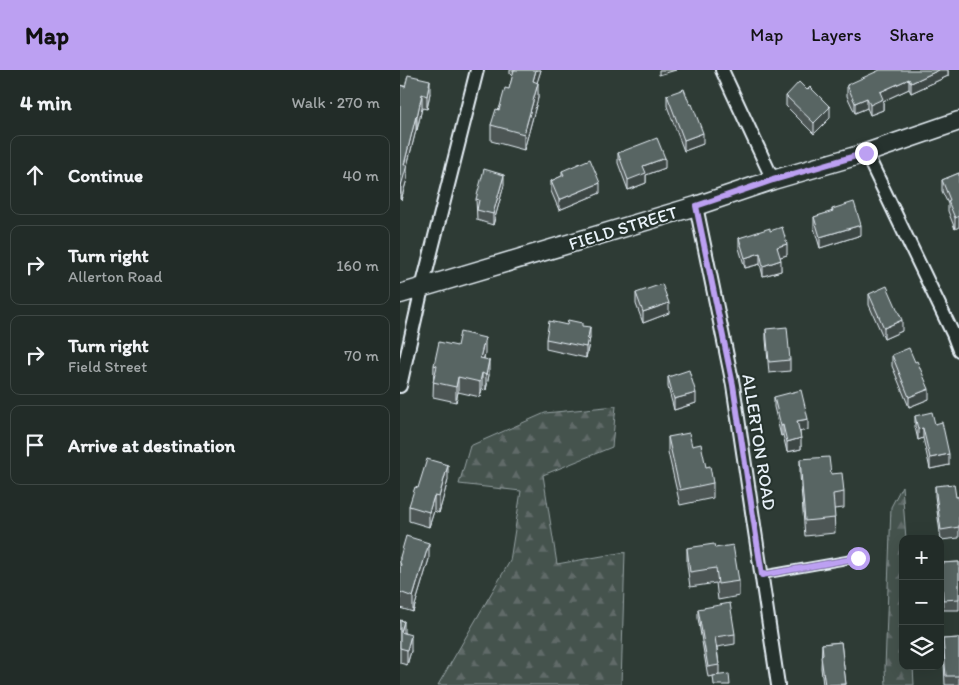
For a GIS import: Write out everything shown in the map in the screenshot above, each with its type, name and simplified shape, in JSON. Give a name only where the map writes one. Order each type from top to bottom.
[{"type":"street","points":[[400,386],[422,288],[476,70]]},
{"type":"street","points":[[722,70],[773,180]]},
{"type":"street","name":"FIELD STREET","points":[[400,294],[696,206],[773,180],[866,153],[959,121]]},
{"type":"street","points":[[866,153],[959,350]]},
{"type":"street","name":"ALLERTON ROAD","points":[[696,206],[733,385],[778,685]]},
{"type":"lane","points":[[762,575],[858,558]]},
{"type":"green space","points":[[616,406],[612,447],[543,475],[557,564],[625,552],[621,685],[438,685],[510,561],[521,491],[459,484],[470,446],[545,413]]},
{"type":"green space","points":[[902,486],[906,535],[899,535],[899,670],[913,670],[914,685],[886,685],[891,507]]},
{"type":"building","points":[[514,70],[536,70],[533,81],[538,83],[524,134],[491,125],[496,109],[499,110],[505,88],[509,89]]},
{"type":"building","points":[[880,70],[939,70],[911,83],[909,79],[880,92],[883,99],[870,105],[867,98],[855,103],[847,85]]},
{"type":"building","points":[[408,75],[430,80],[427,96],[422,94],[404,165],[407,165],[400,186],[400,85],[405,87]]},
{"type":"building","points":[[799,82],[807,90],[810,87],[830,107],[814,123],[786,96]]},
{"type":"building","points":[[684,89],[703,133],[684,140],[667,95]]},
{"type":"building","points":[[657,138],[665,158],[643,166],[646,173],[628,180],[618,153]]},
{"type":"building","points":[[590,159],[600,183],[559,200],[551,181],[564,175],[562,171]]},
{"type":"building","points":[[484,169],[504,175],[493,214],[477,210],[479,200],[476,199]]},
{"type":"building","points":[[959,173],[959,216],[955,218],[942,180]]},
{"type":"building","points":[[854,202],[861,225],[820,237],[814,217]]},
{"type":"building","points":[[782,227],[787,244],[777,247],[781,260],[763,266],[760,253],[745,258],[739,238],[770,228],[770,231]]},
{"type":"building","points":[[662,284],[669,303],[643,312],[636,293]]},
{"type":"building","points":[[887,286],[902,320],[884,328],[869,294]]},
{"type":"building","points":[[568,320],[590,327],[586,347],[546,339],[549,321],[567,325]]},
{"type":"building","points":[[787,327],[790,360],[769,362],[766,329]]},
{"type":"building","points":[[460,332],[485,338],[480,358],[489,360],[486,375],[482,373],[480,382],[458,377],[456,387],[433,382],[437,366],[434,365],[439,342],[457,346]]},
{"type":"building","points":[[909,348],[929,389],[909,397],[892,355]]},
{"type":"building","points":[[689,370],[696,393],[674,399],[668,377]]},
{"type":"building","points":[[801,390],[808,419],[797,421],[801,438],[787,442],[774,397]]},
{"type":"building","points":[[932,412],[935,424],[942,422],[949,454],[930,458],[923,428],[918,429],[915,416]]},
{"type":"building","points":[[689,433],[692,446],[701,444],[706,467],[710,466],[713,483],[680,490],[668,437]]},
{"type":"building","points":[[829,457],[831,474],[842,473],[844,492],[833,494],[835,518],[805,521],[800,459]]},
{"type":"building","points":[[427,459],[448,465],[439,497],[434,496],[429,512],[409,506],[415,487],[418,488]]},
{"type":"building","points":[[954,484],[956,497],[959,497],[959,527],[941,530],[935,486]]},
{"type":"building","points":[[406,536],[429,543],[413,597],[400,592],[400,557]]},
{"type":"building","points":[[714,544],[715,548],[733,545],[739,581],[718,584],[716,568],[690,572],[687,548]]},
{"type":"building","points":[[959,562],[959,599],[944,600],[944,563]]},
{"type":"building","points":[[730,603],[735,634],[715,637],[719,665],[708,667],[698,609]]},
{"type":"building","points":[[400,620],[404,621],[401,632],[411,635],[407,650],[400,648]]},
{"type":"building","points":[[959,638],[959,676],[946,676],[944,639]]},
{"type":"building","points":[[841,642],[846,684],[825,685],[821,657],[823,654],[822,644]]},
{"type":"building","points":[[729,674],[730,685],[714,685],[713,676]]},
{"type":"route","points":[[858,558],[762,575],[733,385],[696,206],[773,180],[866,153]]}]
